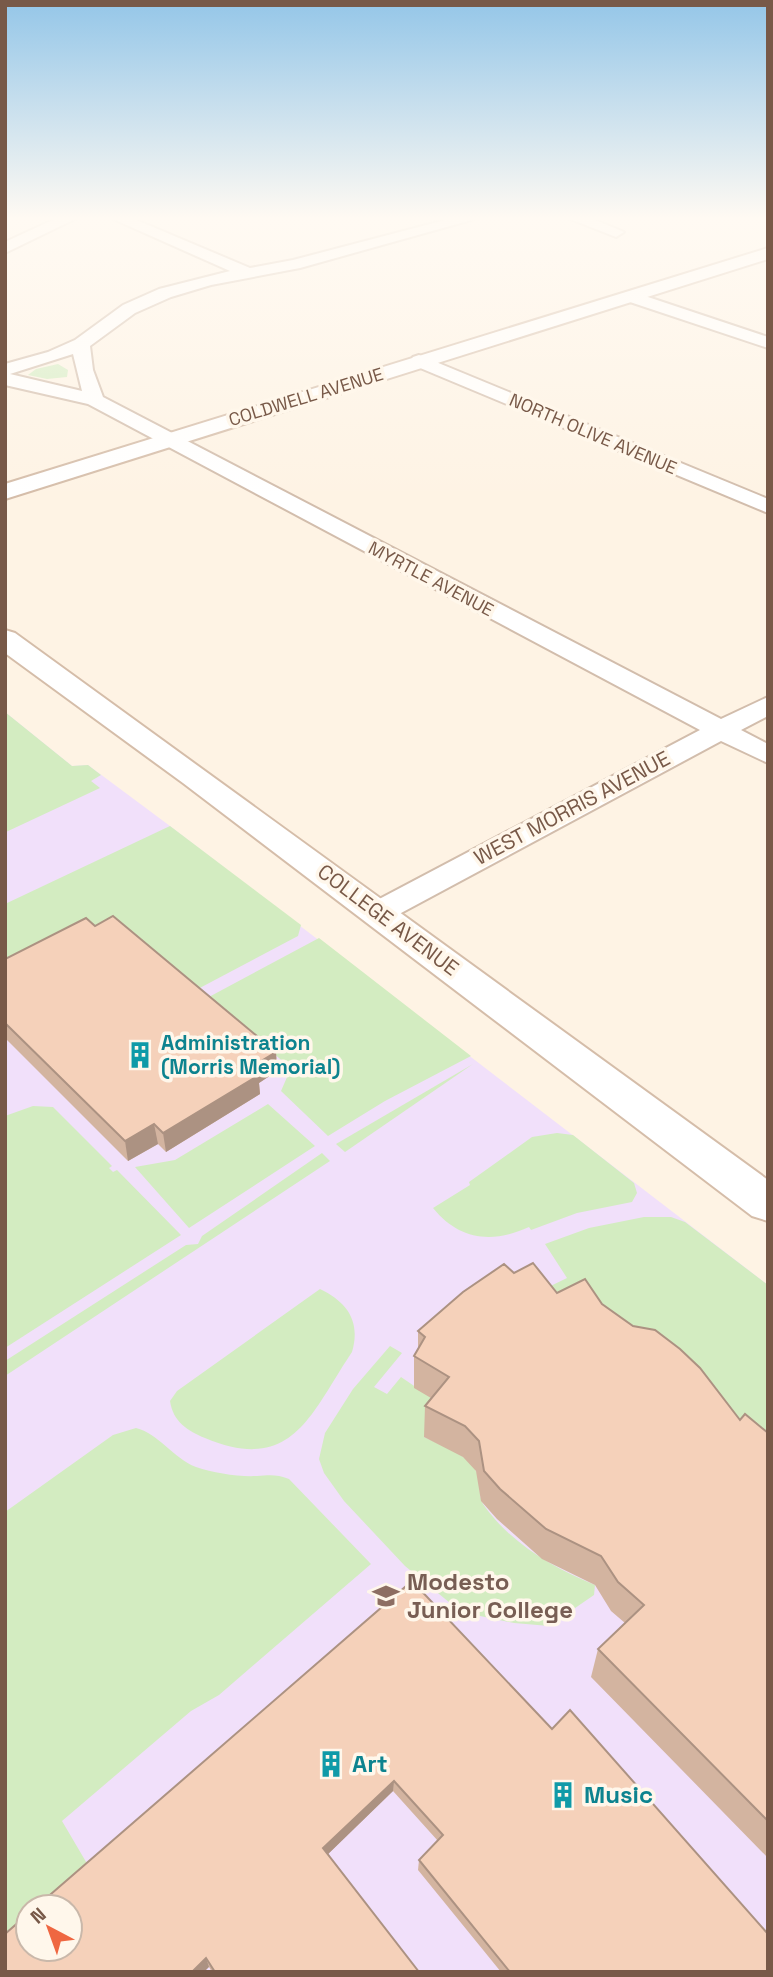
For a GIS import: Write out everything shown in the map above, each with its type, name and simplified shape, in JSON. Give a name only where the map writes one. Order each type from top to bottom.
[{"type":"street","points":[[5,370],[34,363],[81,344],[130,311]]},
{"type":"street","name":"COLDWELL AVENUE","points":[[5,492],[582,311]]},
{"type":"street","points":[[675,311],[768,343]]},
{"type":"street","points":[[81,344],[84,370],[95,400]]},
{"type":"street","name":"NORTH OLIVE AVENUE","points":[[419,362],[768,507]]},
{"type":"street","name":"MYRTLE AVENUE","points":[[5,379],[95,400],[165,440],[768,755]]},
{"type":"street","name":"COLLEGE AVENUE","points":[[5,639],[768,1204]]},
{"type":"street","name":"WEST MORRIS AVENUE","points":[[377,912],[768,705]]},
{"type":"shaded area","name":"Modesto Junior College","points":[[5,712],[72,766],[88,765],[170,826],[768,1285],[768,1972],[5,1972]]},
{"type":"green space","points":[[58,364],[68,370],[67,377],[47,379],[28,375],[36,369]]},
{"type":"green space","points":[[5,712],[72,766],[88,765],[101,775],[91,781],[100,788],[6,832]]},
{"type":"green space","points":[[170,826],[301,925],[298,936],[196,990],[5,972],[5,904]]},
{"type":"green space","points":[[319,938],[471,1056],[385,1101],[328,1136],[281,1091],[291,1068],[207,998]]},
{"type":"green space","points":[[473,1064],[345,1152],[336,1144]]},
{"type":"green space","points":[[268,1104],[315,1146],[189,1228],[135,1167],[175,1160]]},
{"type":"green space","points":[[33,1106],[53,1107],[112,1166],[109,1168],[113,1172],[117,1170],[181,1235],[5,1348],[5,1116]]},
{"type":"green space","points":[[557,1133],[573,1135],[634,1183],[637,1193],[632,1202],[577,1213],[531,1230],[529,1227],[502,1236],[489,1237],[465,1233],[443,1219],[433,1208],[470,1185],[469,1182],[532,1137]]},
{"type":"green space","points":[[322,1153],[330,1161],[5,1376],[5,1361],[186,1245],[198,1244],[202,1236]]},
{"type":"green space","points":[[644,1217],[671,1217],[685,1222],[768,1285],[768,1429],[744,1440],[530,1296],[567,1278],[545,1244],[589,1228]]},
{"type":"green space","points":[[320,1289],[338,1300],[350,1314],[355,1331],[354,1341],[352,1352],[324,1396],[296,1432],[279,1443],[259,1449],[235,1447],[205,1438],[182,1425],[174,1415],[170,1401],[177,1391]]},
{"type":"green space","points":[[390,1346],[402,1353],[374,1387],[387,1394],[401,1377],[448,1409],[424,1437],[468,1460],[478,1477],[483,1504],[519,1542],[563,1571],[595,1585],[594,1595],[549,1626],[514,1623],[461,1612],[405,1566],[344,1501],[324,1473],[319,1459],[325,1433],[353,1389]]},
{"type":"green space","points":[[136,1428],[151,1435],[196,1467],[218,1473],[273,1475],[289,1479],[371,1564],[219,1695],[191,1711],[62,1821],[92,1872],[68,1893],[14,1893],[14,1940],[5,1948],[5,1512],[113,1435]]},
{"type":"building","name":"Administration (Morris Memorial)","points":[[113,916],[276,1052],[250,1068],[259,1075],[163,1133],[154,1124],[125,1141],[5,1023],[5,959],[86,918],[95,926]]},
{"type":"building","points":[[533,1263],[557,1293],[585,1279],[602,1304],[633,1326],[655,1330],[680,1349],[700,1368],[740,1420],[745,1414],[768,1433],[768,1821],[598,1649],[644,1605],[618,1582],[601,1556],[546,1529],[500,1489],[484,1471],[479,1441],[465,1426],[425,1406],[449,1377],[414,1356],[425,1337],[418,1331],[463,1292],[504,1264],[514,1273]]},
{"type":"building","points":[[412,1581],[552,1729],[570,1710],[768,1934],[768,1972],[510,1972],[419,1860],[443,1835],[394,1781],[323,1848],[419,1972],[215,1972],[206,1958],[192,1972],[5,1972],[5,1934],[14,1926],[14,1963],[84,1963],[84,1893],[52,1893]]},
{"type":"place","name":"Administration (Morris Memorial)","points":[[140,1055]]},
{"type":"place","name":"Modesto Junior College","points":[[386,1596]]},
{"type":"place","name":"Art","points":[[331,1764]]},
{"type":"place","name":"Music","points":[[563,1795]]}]
